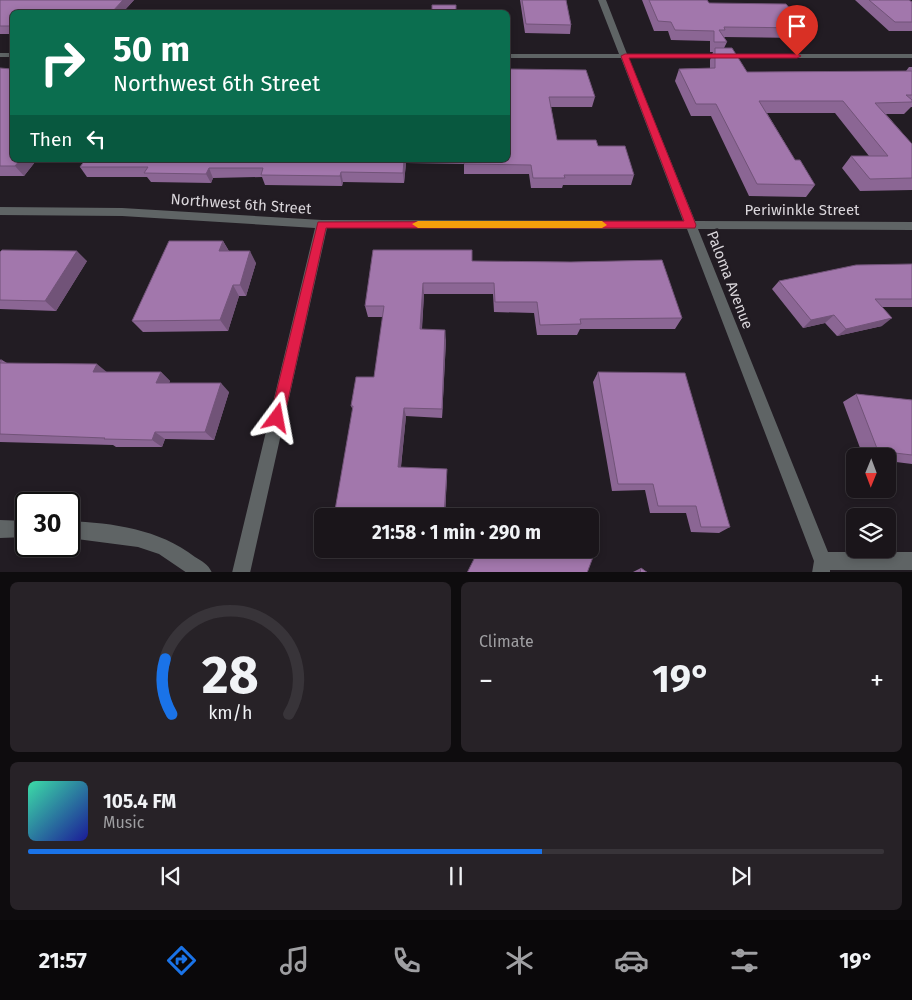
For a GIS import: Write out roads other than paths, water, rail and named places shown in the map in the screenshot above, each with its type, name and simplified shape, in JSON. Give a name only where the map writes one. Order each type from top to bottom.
[{"type":"street","name":"Paloma Avenue","points":[[602,0],[691,225],[822,567]]},
{"type":"street","points":[[510,56],[912,56]]},
{"type":"street","name":"Northwest 6th Street","points":[[0,211],[122,212],[322,224],[691,225]]},
{"type":"street","points":[[241,572],[322,224]]},
{"type":"street","name":"Periwinkle Street","points":[[691,225],[912,226]]},
{"type":"street","points":[[0,528],[15,529]]},
{"type":"street","points":[[80,530],[105,532],[142,540],[177,554],[202,572]]},
{"type":"street","points":[[822,567],[912,561]]}]
